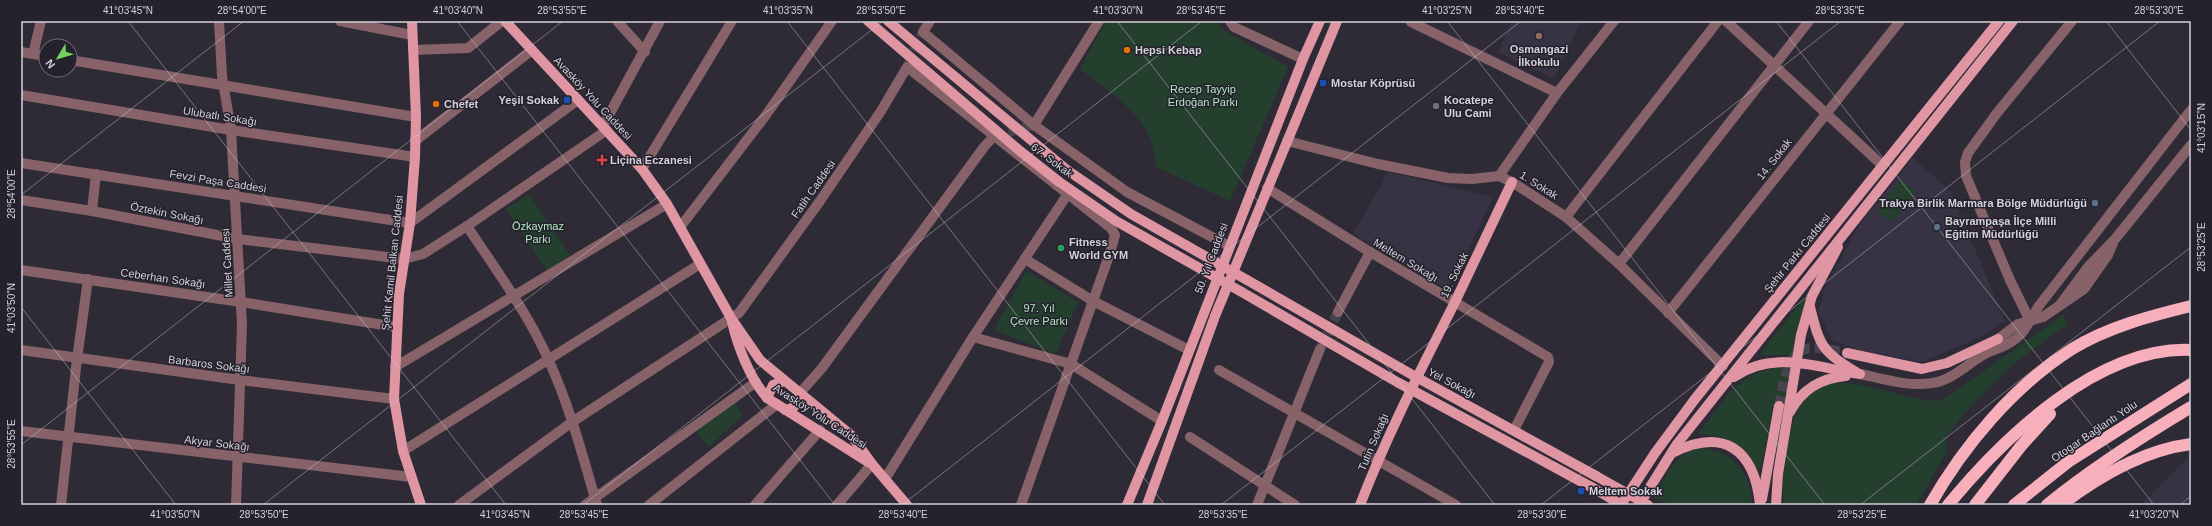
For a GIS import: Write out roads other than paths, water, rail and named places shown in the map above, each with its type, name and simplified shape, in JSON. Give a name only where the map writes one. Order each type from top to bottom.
[{"type":"highway","points":[[1930,505],[1940,488],[1988,425],[2009,401],[2050,366],[2072,350],[2115,328],[2153,315],[2191,306]]},
{"type":"highway","points":[[1948,505],[1987,461],[2021,428],[2088,380],[2130,359],[2156,352],[2191,350]]},
{"type":"highway","points":[[1975,505],[2041,423],[2088,380]]},
{"type":"highway","name":"Otogar Bağlantı Yolu","points":[[2014,505],[2068,462],[2191,384]]},
{"type":"highway","points":[[2047,505],[2080,479],[2132,443],[2191,407]]},
{"type":"highway","points":[[2062,505],[2099,478],[2135,461],[2174,446],[2191,444]]},
{"type":"main road","name":"Şehit Kamil Balkan Caddesi","points":[[412,21],[416,117],[415,157],[410,223],[396,327],[394,399],[403,451],[421,505]]},
{"type":"main road","name":"Avasköy Yolu Caddesi","points":[[503,21],[605,128],[642,170],[681,226],[700,264],[732,318],[760,360],[851,435],[872,464],[907,505]]},
{"type":"main road","name":"67. Sokak","points":[[868,21],[1020,151],[1058,181],[1116,221],[1410,389]]},
{"type":"main road","name":"67. Sokak","points":[[888,21],[1067,170],[1131,214],[1246,280]]},
{"type":"main road","name":"50. Yıl Caddesi","points":[[1127,505],[1162,421],[1303,59],[1320,21]]},
{"type":"main road","points":[[1147,505],[1199,358],[1337,21]]},
{"type":"main road","name":"Şehir Parkı Caddesi","points":[[1622,505],[1673,428],[1882,165],[1999,21]]},
{"type":"main road","points":[[1639,505],[1670,454],[2013,21]]},
{"type":"main road","name":"19. Sokak","points":[[1410,389],[1454,303],[1512,182]]},
{"type":"main road","points":[[1776,505],[1776,488],[1796,362],[1809,304],[1852,223]]},
{"type":"main road","name":"Yel Sokağı","points":[[1246,280],[1416,377],[1648,505]]},
{"type":"main road","points":[[1809,304],[1818,338],[1827,352],[1834,359],[1860,374]]},
{"type":"main road","name":"Avasköy Yolu Caddesi","points":[[732,318],[735,336],[756,382],[767,398],[872,464]]},
{"type":"main road","points":[[1847,353],[1922,370],[1947,363],[1998,339]]},
{"type":"main road","points":[[1721,389],[1735,376],[1750,367],[1775,361],[1796,362],[1860,374]]},
{"type":"main road","points":[[1787,419],[1801,396],[1820,381],[1860,374]]},
{"type":"main road","points":[[767,398],[774,386],[784,381]]},
{"type":"main road","points":[[1410,389],[1622,505]]},
{"type":"main road","name":"Tutin Sokağı","points":[[1360,505],[1377,460],[1410,389]]},
{"type":"main road","points":[[781,407],[790,410],[800,398],[800,392]]},
{"type":"main road","points":[[1760,505],[1779,406]]},
{"type":"main road","points":[[1670,454],[1698,442],[1717,441],[1725,444],[1741,455],[1748,463],[1758,489],[1760,505]]},
{"type":"street","points":[[33,54],[41,21]]},
{"type":"street","name":"Millet Caddesi","points":[[219,21],[222,76],[225,85],[231,130],[241,302],[236,505]]},
{"type":"street","points":[[340,21],[412,34]]},
{"type":"street","points":[[413,50],[468,48],[503,21]]},
{"type":"street","points":[[617,21],[645,52]]},
{"type":"street","points":[[404,259],[423,254],[467,226],[605,128],[660,21]]},
{"type":"street","points":[[642,170],[732,21]]},
{"type":"street","points":[[681,226],[766,115],[832,21]]},
{"type":"street","name":"67. Sokak","points":[[930,21],[923,32],[1034,125],[1127,192],[1229,246]]},
{"type":"street","points":[[1034,125],[1099,21]]},
{"type":"street","points":[[1230,21],[1234,27],[1303,59]]},
{"type":"street","points":[[1287,141],[1378,164],[1448,178],[1479,179],[1499,176],[1557,93],[1614,21]]},
{"type":"street","points":[[1566,217],[1718,21]]},
{"type":"street","points":[[1726,21],[1882,165]]},
{"type":"street","points":[[1619,264],[1809,21]]},
{"type":"street","name":"14. Sokak","points":[[1668,313],[1825,113],[1900,21]]},
{"type":"street","points":[[2030,321],[1966,176],[1965,162],[1968,153],[1997,113],[2072,21]]},
{"type":"street","points":[[1411,22],[1557,93]]},
{"type":"street","points":[[415,141],[532,50]]},
{"type":"street","points":[[21,52],[38,55]]},
{"type":"street","points":[[78,61],[416,117]]},
{"type":"street","name":"67. Sokak","points":[[907,67],[1067,195],[1111,228],[1115,235],[1093,301]]},
{"type":"street","name":"Fatih Caddesi","points":[[459,505],[572,422],[732,318],[747,304],[820,201],[881,111],[907,67]]},
{"type":"street","name":"Ulubatlı Sokağı","points":[[21,95],[231,130],[415,157]]},
{"type":"street","points":[[410,223],[578,100]]},
{"type":"street","points":[[1860,374],[1903,382],[1932,383],[1943,381],[1991,351],[2001,349],[2009,343],[2021,333],[2038,307],[2191,110]]},
{"type":"street","points":[[800,392],[822,368],[994,136]]},
{"type":"street","points":[[1991,351],[1998,339],[2018,324],[2043,317],[2059,306],[2088,267],[2116,238],[2191,145]]},
{"type":"street","name":"Fevzi Paşa Caddesi","points":[[21,163],[410,223]]},
{"type":"street","points":[[92,211],[96,174]]},
{"type":"street","name":"1. Sokak","points":[[1499,176],[1512,182],[1566,217],[1619,264],[1723,366]]},
{"type":"street","name":"Meltem Sokağı","points":[[1268,188],[1454,303],[1548,357],[1549,362],[1514,430]]},
{"type":"street","points":[[885,479],[973,337],[1067,195]]},
{"type":"street","name":"Öztekin Sokağı","points":[[21,200],[92,211],[238,239],[404,259]]},
{"type":"street","points":[[395,367],[667,204]]},
{"type":"street","points":[[467,226],[514,296],[549,360],[564,394],[596,501]]},
{"type":"street","points":[[1338,312],[1370,252]]},
{"type":"street","points":[[1025,259],[1093,301],[1189,350]]},
{"type":"street","points":[[403,451],[700,264]]},
{"type":"street","name":"Ceberhan Sokağı","points":[[21,270],[241,302],[396,327]]},
{"type":"street","points":[[61,505],[67,437],[88,279]]},
{"type":"street","points":[[1021,505],[1093,301]]},
{"type":"street","points":[[973,337],[1071,364],[1162,421]]},
{"type":"street","points":[[1256,505],[1320,349]]},
{"type":"street","name":"Barbaros Sokağı","points":[[21,350],[77,359],[394,399]]},
{"type":"street","points":[[1219,370],[1456,505]]},
{"type":"street","points":[[585,505],[596,501],[756,382]]},
{"type":"street","points":[[649,505],[781,407]]},
{"type":"street","points":[[755,505],[820,430]]},
{"type":"street","name":"Akyar Sokağı","points":[[21,431],[237,458],[411,477]]},
{"type":"street","points":[[1190,437],[1263,486],[1295,505]]},
{"type":"street","points":[[837,505],[872,464]]},
{"type":"tunnel","points":[[908,65],[923,32]]},
{"type":"tunnel","points":[[994,136],[1034,125]]},
{"type":"tunnel","points":[[1321,348],[1338,312]]},
{"type":"tunnel","points":[[1779,406],[1784,380],[1791,362],[1796,355],[1803,350],[1811,348],[1847,353]]},
{"type":"place","name":"Osmangazi İlkokulu","points":[[1539,36]]},
{"type":"place","name":"Hepsi Kebap","points":[[1127,50]]},
{"type":"place","name":"Mostar Köprüsü","points":[[1323,83]]},
{"type":"place","name":"Yeşil Sokak","points":[[567,100]]},
{"type":"place","name":"Chefet","points":[[436,104]]},
{"type":"place","name":"Kocatepe Ulu Cami","points":[[1436,106]]},
{"type":"place","name":"Liçina Eczanesi","points":[[602,160]]},
{"type":"place","name":"Trakya Birlik Marmara Bölge Müdürlüğü","points":[[2095,203]]},
{"type":"place","name":"Bayrampaşa İlçe Milli Eğitim Müdürlüğü","points":[[1937,227]]},
{"type":"place","name":"Fitness World GYM","points":[[1061,248]]},
{"type":"place","name":"Meltem Sokak","points":[[1581,491]]},
{"type":"park label","name":"Recep Tayyip Erdoğan Parkı","points":[[1203,95]]},
{"type":"park label","name":"Özkaymaz Parkı","points":[[538,232]]},
{"type":"park label","name":"97. Yıl Çevre Parkı","points":[[1039,314]]}]
